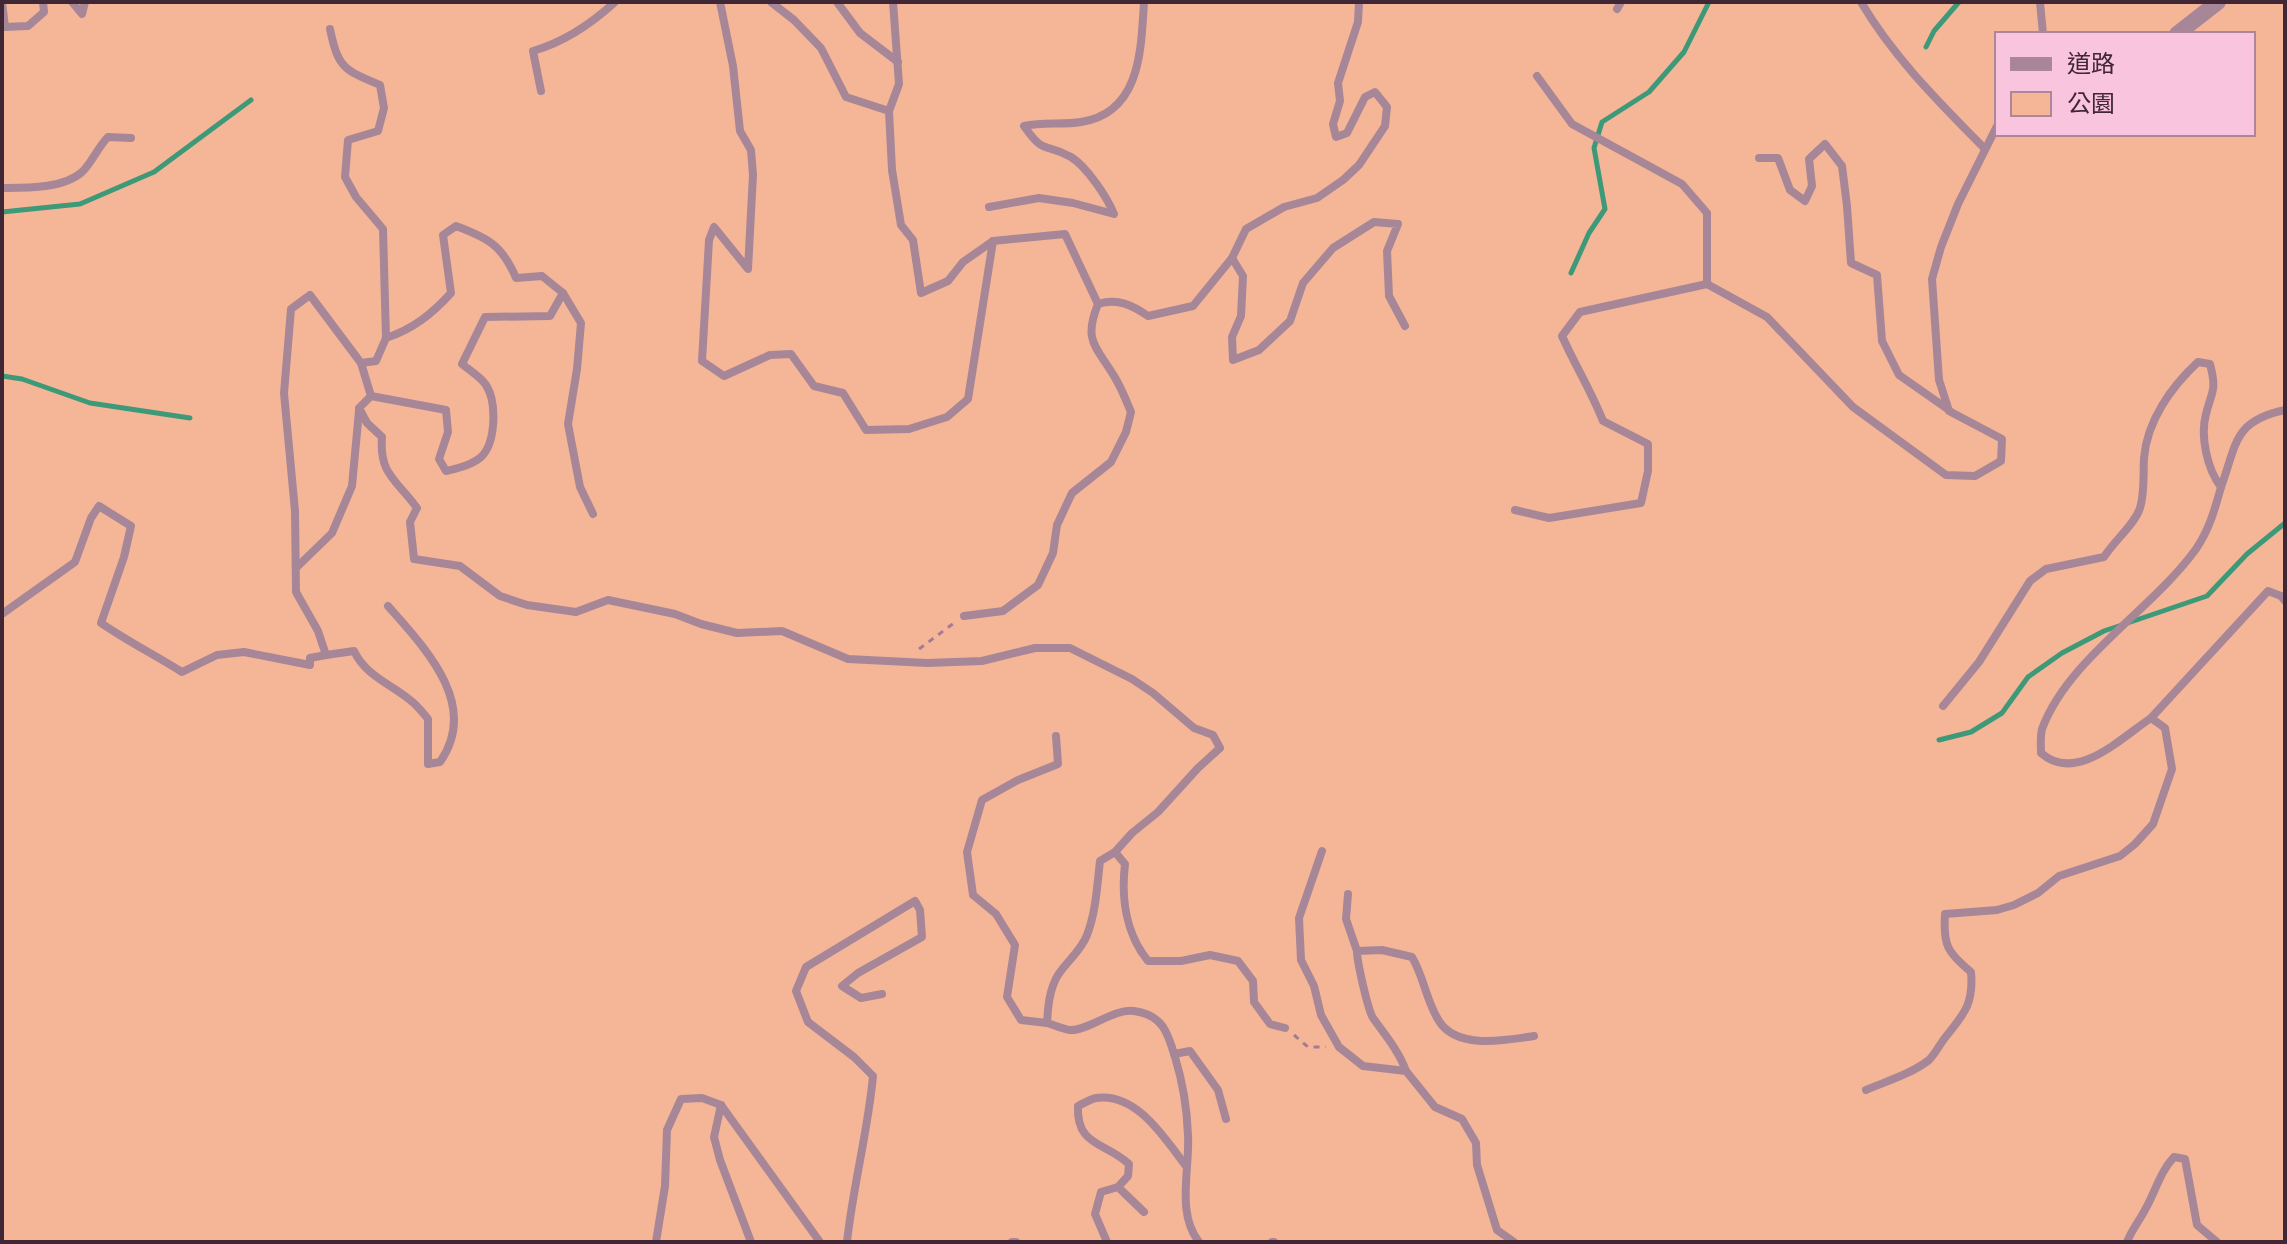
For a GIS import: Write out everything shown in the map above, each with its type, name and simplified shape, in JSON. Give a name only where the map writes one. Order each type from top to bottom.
[{"type":"street","points":[[2180,32],[2218,2]]},
{"type":"lane","points":[[2,2],[5,27],[28,26],[44,12],[43,2]]},
{"type":"lane","points":[[72,2],[82,14],[85,2]]},
{"type":"lane","points":[[541,91],[533,51],[554,45],[598,18],[615,2]]},
{"type":"lane","points":[[720,2],[733,66],[740,131],[751,150],[753,175],[748,269],[714,227],[709,240],[702,361],[724,376],[770,355],[791,354],[814,386],[843,393],[866,430],[909,429],[947,417],[968,399],[993,241]]},
{"type":"lane","points":[[771,2],[821,48],[846,97],[889,111]]},
{"type":"lane","points":[[837,2],[860,33],[898,62]]},
{"type":"lane","points":[[893,2],[899,84],[889,111],[892,170],[901,225],[913,240],[921,293],[948,281],[963,262],[993,241],[1065,234],[1098,304],[1090,324],[1095,350],[1115,377],[1131,412],[1126,432],[1111,462],[1072,493],[1057,525],[1053,553],[1038,585],[1003,611],[964,616]]},
{"type":"lane","points":[[989,207],[1039,198],[1114,214],[1106,197],[1073,158],[1038,146],[1024,126],[1046,122],[1081,122],[1105,114],[1121,102],[1132,84],[1142,51],[1144,2]]},
{"type":"lane","points":[[1098,304],[1109,300],[1131,304],[1148,316],[1193,306],[1232,258],[1246,229],[1284,207],[1317,198],[1359,165],[1385,126],[1387,107],[1375,92],[1365,97],[1347,133],[1336,137],[1333,124],[1340,101],[1338,83],[1358,22],[1359,2]]},
{"type":"lane","points":[[1861,2],[1875,26],[1914,77],[1984,148]]},
{"type":"lane","points":[[2040,2],[2043,32]]},
{"type":"lane","points":[[330,29],[334,51],[347,71],[380,85],[384,108],[378,131],[348,140],[345,177],[356,197],[383,229],[386,338],[376,361],[361,363]]},
{"type":"lane","points":[[1537,76],[1572,124],[1682,184],[1707,213],[1707,284]]},
{"type":"lane","points":[[1949,411],[1939,380],[1932,279],[1941,247],[1995,129]]},
{"type":"lane","points":[[2,188],[27,188],[63,181],[82,172],[108,137],[131,138]]},
{"type":"lane","points":[[1515,510],[1549,518],[1641,503],[1648,471],[1648,444],[1603,421],[1590,388],[1562,336],[1580,312],[1707,284],[1767,317],[1853,407],[1946,475],[1975,476],[2001,461],[2002,439],[1949,411],[1899,375],[1882,341],[1877,275],[1851,263],[1842,166],[1825,144],[1809,159],[1812,186],[1805,201],[1790,190],[1778,158],[1759,158]]},
{"type":"lane","points":[[1232,258],[1243,276],[1241,316],[1232,337],[1233,360],[1259,350],[1280,331],[1290,321],[1303,283],[1333,248],[1374,222],[1398,224],[1387,251],[1389,296],[1405,326]]},
{"type":"lane","points":[[386,338],[408,331],[451,293],[443,235],[456,226],[487,238],[507,257],[516,278],[542,276],[563,293],[581,323],[568,424],[580,487],[593,514]]},
{"type":"lane","points":[[371,396],[446,410],[448,432],[439,459],[446,471],[463,467],[482,456],[493,435],[493,410],[486,385],[462,364],[485,317],[550,316],[563,293]]},
{"type":"lane","points":[[326,655],[318,631],[296,592],[295,511],[284,393],[291,309],[310,295],[361,363],[371,396]]},
{"type":"lane","points":[[1943,706],[1979,662],[2030,581],[2046,569],[2104,557],[2116,538],[2136,518],[2142,504],[2144,454],[2152,428],[2176,382],[2198,362],[2210,364],[2214,377],[2214,395],[2206,413],[2204,432],[2213,476],[2221,487]]},
{"type":"lane","points":[[297,567],[332,533],[352,486],[359,408],[371,396]]},
{"type":"lane","points":[[359,408],[367,423],[382,437],[381,452],[386,471],[417,508],[410,522],[414,559],[460,566],[500,596],[527,605],[576,612],[608,600],[675,614],[737,633],[782,631],[848,659],[982,661],[1035,648],[1070,648],[1132,679],[1194,728],[1213,735],[1220,748],[1115,852],[1100,861],[1094,907],[1086,936],[1074,958],[1058,975],[1049,998],[1047,1023]]},
{"type":"lane","points":[[2285,410],[2268,414],[2245,427],[2233,448],[2213,518],[2196,548],[2142,608],[2067,683],[2041,732],[2041,753],[2052,763],[2075,765],[2109,747],[2151,718],[2268,591],[2285,601]]},
{"type":"lane","points":[[2,614],[75,562],[91,518],[99,506],[131,526],[124,557],[101,623],[136,647],[182,672],[217,655],[244,652],[310,665],[310,658],[354,651],[361,666],[411,700],[428,719],[428,764],[440,762],[451,746],[455,720],[450,696],[437,665],[388,606]]},
{"type":"lane","points":[[1866,1090],[1900,1077],[1931,1059],[1968,1006],[1973,992],[1971,972],[1946,948],[1945,914],[1997,910],[2014,905],[2038,893],[2059,876],[2120,856],[2153,824],[2172,769],[2165,728],[2151,718]]},
{"type":"lane","points":[[1056,736],[1058,764],[1018,780],[982,800],[967,852],[973,895],[996,914],[1015,945],[1007,997],[1021,1020],[1073,1030],[1132,1010],[1154,1018],[1168,1032],[1182,1077],[1189,1139],[1190,1230],[1199,1242]]},
{"type":"lane","points":[[1322,851],[1299,918],[1301,960],[1314,986],[1321,1015],[1339,1047],[1363,1066],[1406,1071]]},
{"type":"lane","points":[[1115,852],[1125,864],[1122,891],[1134,943],[1148,961],[1181,961],[1210,955],[1238,961],[1253,981],[1254,1002],[1270,1024],[1285,1028]]},
{"type":"lane","points":[[1348,894],[1346,919],[1357,951],[1357,967],[1371,1014],[1406,1071],[1435,1107],[1462,1119],[1476,1143],[1477,1165],[1497,1230],[1514,1242]]},
{"type":"lane","points":[[847,1242],[873,1076],[854,1057],[808,1022],[796,991],[806,967],[915,901],[920,910],[922,937],[858,973],[842,986],[861,998],[882,994]]},
{"type":"lane","points":[[1357,951],[1382,950],[1412,957],[1422,975],[1439,1023],[1453,1035],[1476,1040],[1534,1036]]},
{"type":"lane","points":[[1174,1054],[1190,1051],[1218,1090],[1226,1119]]},
{"type":"lane","points":[[656,1242],[665,1186],[667,1130],[681,1099],[702,1098],[721,1105],[820,1242]]},
{"type":"lane","points":[[1107,1242],[1095,1214],[1101,1192],[1118,1187],[1128,1176],[1129,1164],[1117,1153],[1091,1143],[1077,1122],[1078,1106],[1097,1098],[1122,1101],[1150,1120],[1187,1167]]},
{"type":"lane","points":[[721,1105],[714,1137],[720,1160],[751,1234],[751,1242]]},
{"type":"lane","points":[[2127,1242],[2132,1227],[2145,1211],[2164,1167],[2174,1157],[2185,1159],[2197,1225],[2217,1242]]},
{"type":"lane","points":[[1118,1187],[1144,1212]]},
{"type":"path","points":[[897,662],[964,616]]},
{"type":"path","points":[[1285,1028],[1308,1047],[1339,1047]]},
{"type":"green space","points":[[2,2],[2285,2],[2285,1242],[2,1242]]},
{"type":"waterway","points":[[1571,273],[1589,233],[1605,209],[1594,148],[1602,122],[1649,92],[1684,52],[1709,2]]},
{"type":"waterway","points":[[1926,47],[1934,31],[1959,2]]},
{"type":"waterway","points":[[2,212],[80,204],[154,172],[251,100]]},
{"type":"waterway","points":[[2,376],[22,379],[90,403],[190,418]]},
{"type":"waterway","points":[[1939,740],[1971,732],[2002,713],[2028,677],[2062,653],[2104,631],[2207,596],[2247,554],[2285,523]]}]
